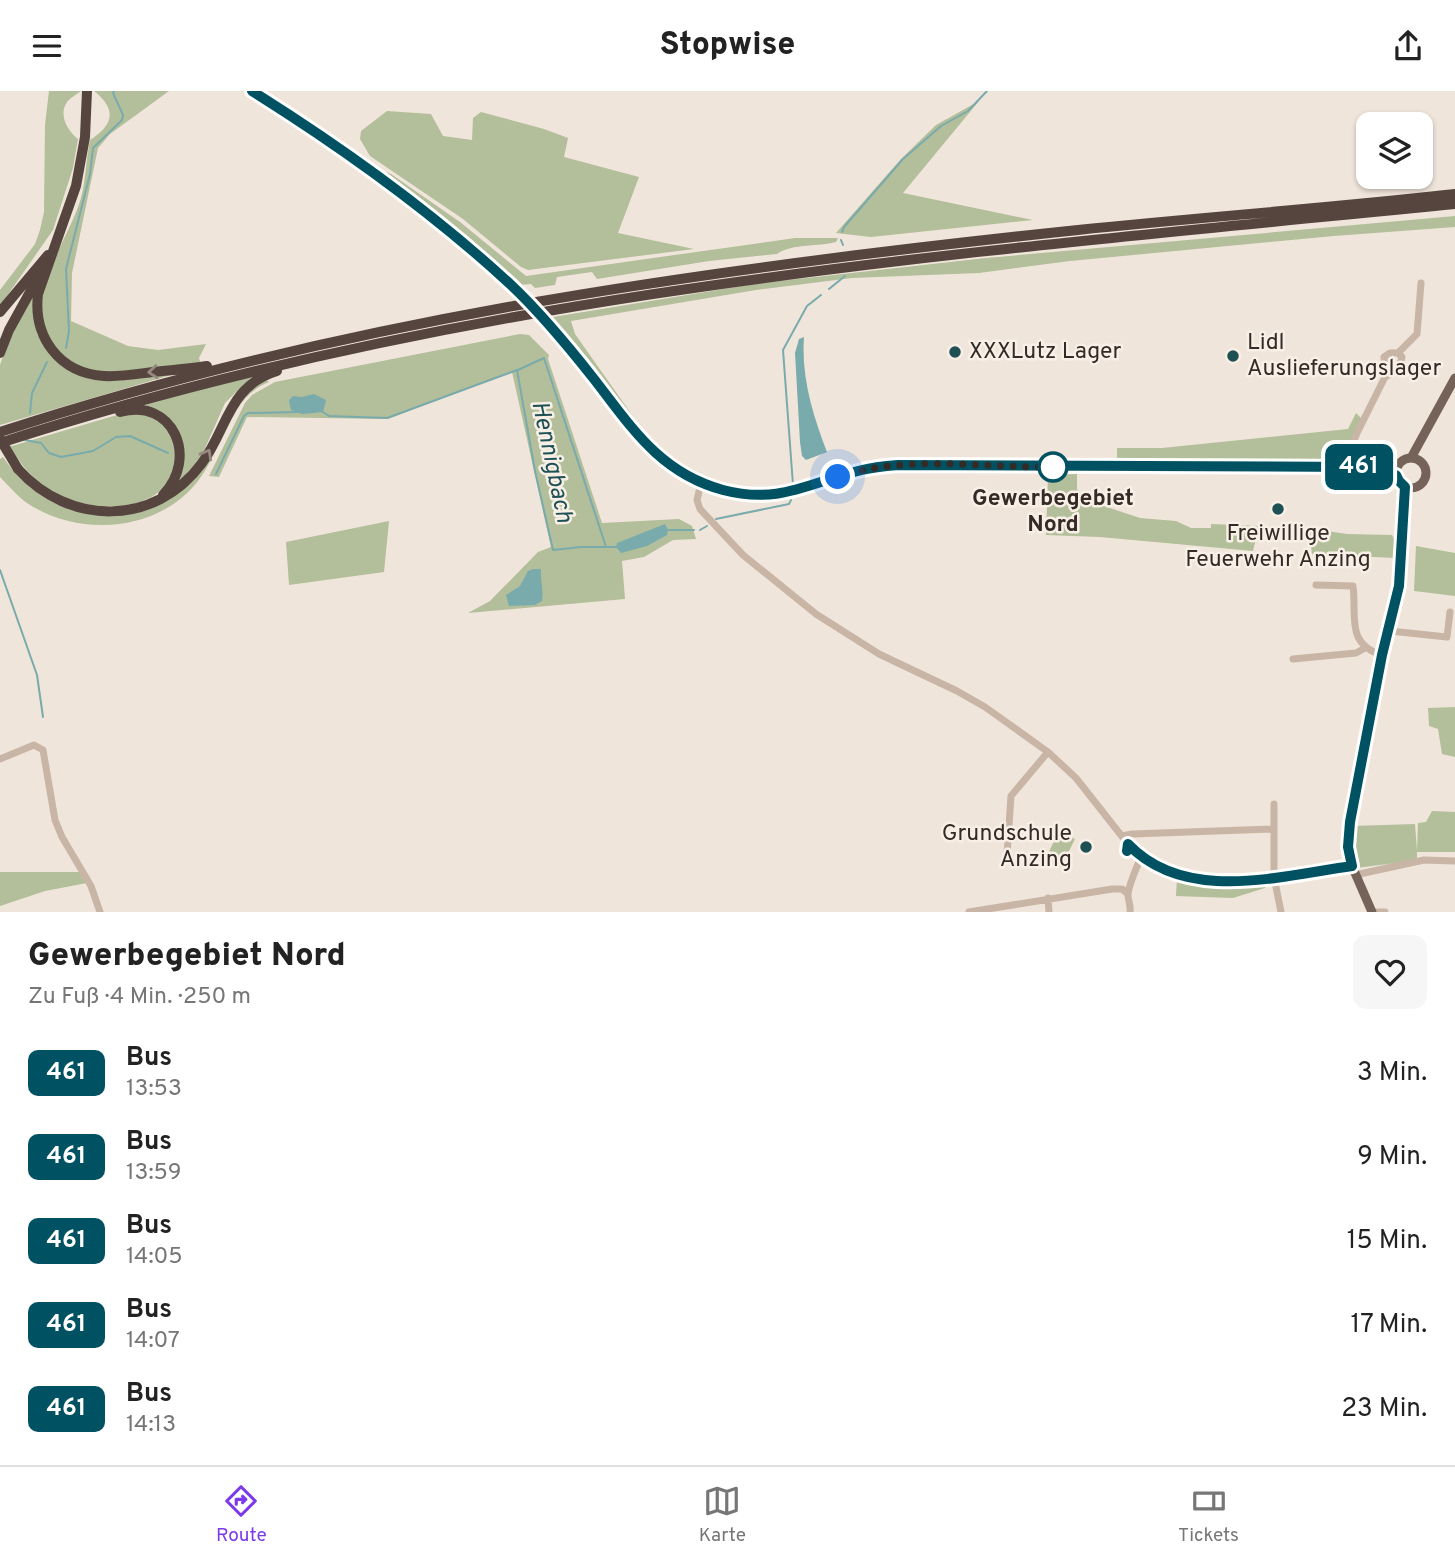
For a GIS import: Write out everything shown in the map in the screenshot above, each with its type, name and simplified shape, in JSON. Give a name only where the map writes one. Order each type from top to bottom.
[{"type":"highway","points":[[0,353],[68,213],[85,137],[87,91]]},
{"type":"highway","points":[[0,432],[111,398],[244,363],[457,316],[653,283],[958,243],[1455,194]]},
{"type":"highway","points":[[301,359],[288,368],[268,374],[243,391],[231,407],[204,461],[186,483],[144,505],[114,512],[84,509],[55,499],[40,491],[18,469],[0,441],[301,359],[533,312],[756,278],[1014,247],[1455,204]]},
{"type":"highway","points":[[0,312],[52,250]]},
{"type":"highway","points":[[52,250],[38,294],[37,317],[40,330],[51,351],[72,368],[108,376],[232,362],[244,363]]},
{"type":"highway","points":[[88,415],[103,417],[126,411],[143,411],[153,414],[170,427],[179,444],[181,464],[175,479],[158,499]]},
{"type":"main road","points":[[1415,459],[1424,436],[1455,378]]},
{"type":"main road","points":[[1415,459],[1425,467],[1426,476],[1423,483],[1409,488],[1399,481],[1397,471],[1404,460],[1415,459]]},
{"type":"main road","points":[[1372,912],[1353,871],[1348,847],[1350,822],[1382,655],[1399,586],[1409,488]]},
{"type":"street","points":[[252,91],[335,145],[430,215],[514,287],[554,330],[648,447],[675,469],[701,483],[739,493],[769,495],[805,489],[866,468],[898,465],[1349,467],[1397,471]]},
{"type":"street","points":[[1385,377],[1384,357],[1390,353],[1398,353],[1417,334],[1421,283]]},
{"type":"street","points":[[1349,467],[1350,451],[1357,433],[1385,377],[1401,364],[1402,357],[1398,353]]},
{"type":"street","points":[[701,483],[697,500],[703,513],[743,555],[782,588],[859,642],[896,663],[967,696],[1048,752],[1076,778],[1122,837],[1142,857],[1177,874],[1198,879],[1237,880],[1353,871],[1424,860],[1455,861]]},
{"type":"street","points":[[1316,585],[1353,586],[1356,633],[1365,648],[1382,655]]},
{"type":"street","points":[[1390,631],[1447,637],[1450,612]]},
{"type":"street","points":[[1293,659],[1356,653],[1365,648]]},
{"type":"street","points":[[0,759],[34,745],[43,750],[48,789],[58,829],[92,886],[100,912]]},
{"type":"street","points":[[1011,861],[1007,855],[1010,800],[1014,791],[1048,752]]},
{"type":"street","points":[[1274,804],[1274,877],[1280,912]]},
{"type":"street","points":[[1122,837],[1132,834],[1273,829]]},
{"type":"street","points":[[1130,912],[1128,894],[1135,876],[1136,864],[1142,857]]},
{"type":"street","points":[[969,912],[1118,888],[1128,894]]},
{"type":"street","points":[[1048,898],[1049,912]]},
{"type":"street","points":[[1372,912],[1385,912]]},
{"type":"green space","points":[[49,91],[81,91],[64,107],[68,127],[78,139],[73,168],[53,230],[0,306],[0,290],[35,244],[40,230],[44,212],[45,125]]},
{"type":"green space","points":[[94,91],[169,91],[110,134],[98,148],[72,273],[71,321],[128,346],[158,350],[206,344],[199,358],[201,364],[130,372],[89,371],[76,366],[65,357],[47,332],[42,313],[48,275],[81,198],[90,140],[104,129],[110,117],[106,104]]},
{"type":"green space","points":[[979,101],[903,193],[1033,220],[871,237],[836,233],[901,159],[936,125]]},
{"type":"green space","points":[[387,111],[431,114],[443,136],[472,140],[473,118],[481,112],[568,138],[564,157],[639,177],[618,233],[694,249],[528,270],[521,267],[463,219],[370,156],[360,139],[361,131]]},
{"type":"green space","points":[[386,172],[460,222],[526,276],[795,238],[838,238],[836,242],[790,248],[777,254],[709,261],[597,279],[592,272],[557,277],[555,285],[535,288],[531,284],[520,285],[438,214],[388,177]]},
{"type":"green space","points":[[1455,216],[1455,227],[1070,261],[979,273],[852,278],[756,290],[571,321],[575,334],[649,439],[647,441],[553,317],[754,284],[986,258]]},
{"type":"green space","points":[[35,292],[33,305],[37,334],[47,350],[81,376],[171,375],[0,425],[0,365],[10,335]]},
{"type":"green space","points":[[520,334],[529,335],[549,355],[548,359],[602,523],[679,519],[692,526],[696,539],[673,540],[644,557],[622,561],[625,599],[468,613],[490,601],[538,552],[551,547],[512,372],[388,419],[247,417],[219,477],[209,476],[245,403],[252,395],[275,382]]},
{"type":"green space","points":[[260,374],[225,403],[202,455],[178,484],[182,441],[147,407],[147,403]]},
{"type":"green space","points":[[266,380],[269,382],[255,390],[235,412],[198,481],[181,498],[162,511],[140,520],[94,525],[70,521],[27,503],[0,477],[0,459],[3,457],[35,491],[54,503],[75,511],[96,515],[140,509],[189,481],[241,396]]},
{"type":"green space","points":[[127,412],[156,417],[176,440],[174,473],[158,493],[145,500],[114,506],[81,503],[66,498],[39,482],[9,445],[12,446]]},
{"type":"green space","points":[[1356,413],[1362,419],[1344,460],[1338,463],[1117,461],[1117,448],[1162,448],[1348,429]]},
{"type":"green space","points":[[1077,474],[1077,489],[1089,501],[1140,518],[1176,521],[1191,528],[1211,528],[1211,524],[1392,535],[1395,558],[1312,554],[1310,538],[1257,534],[1253,551],[1100,537],[1046,535],[1048,475]]},
{"type":"green space","points":[[389,521],[384,572],[289,585],[286,542]]},
{"type":"green space","points":[[1416,546],[1455,553],[1455,596],[1414,591]]},
{"type":"green space","points":[[1455,707],[1455,757],[1442,754],[1438,729],[1429,726],[1428,708]]},
{"type":"green space","points":[[1432,811],[1455,812],[1455,852],[1417,852],[1417,860],[1356,868],[1352,826],[1415,824],[1417,851],[1418,823],[1426,822]]},
{"type":"green space","points":[[1059,831],[1075,839],[1061,867],[1044,862]]},
{"type":"green space","points":[[0,872],[82,872],[87,883],[45,891],[0,906]]},
{"type":"green space","points":[[1177,877],[1216,884],[1266,881],[1265,888],[1233,898],[1176,896]]},
{"type":"water","points":[[804,337],[804,367],[809,396],[827,452],[806,460],[802,456],[800,442],[795,353],[799,339]]},
{"type":"water","points":[[314,394],[326,400],[323,412],[302,414],[291,410],[289,400],[293,396]]},
{"type":"water","points":[[665,524],[667,535],[647,546],[621,553],[616,547],[617,543]]},
{"type":"water","points":[[541,569],[542,601],[535,605],[509,606],[506,595],[520,586],[528,571]]},
{"type":"waterway","points":[[66,348],[69,331],[66,269],[90,174],[93,148],[122,120],[123,115],[114,91]]},
{"type":"waterway","name":"Hennigbach","points":[[842,232],[903,159],[941,126],[968,111],[987,91]]},
{"type":"waterway","name":"Hennigbach","points":[[841,240],[843,245]]},
{"type":"waterway","name":"Hennigbach","points":[[829,289],[845,276]]},
{"type":"waterway","name":"Hennigbach","points":[[793,485],[783,350],[807,306],[821,295]]},
{"type":"waterway","name":"Hennigbach","points":[[518,370],[544,358],[606,547]]},
{"type":"waterway","points":[[30,413],[32,393],[47,362]]},
{"type":"waterway","name":"Hennigbach","points":[[323,412],[329,416],[387,418],[517,370],[535,471],[553,550],[616,547]]},
{"type":"waterway","name":"Hennigbach","points":[[216,474],[244,416],[248,413],[298,412]]},
{"type":"waterway","name":"Hennigbach","points":[[25,440],[41,443],[49,453],[61,457],[93,451],[116,437],[130,436],[168,453]]},
{"type":"waterway","name":"Hennigbach","points":[[716,519],[789,504],[791,500]]},
{"type":"waterway","name":"Hennigbach","points":[[700,530],[707,526]]},
{"type":"waterway","name":"Hennigbach","points":[[668,530],[694,530]]},
{"type":"waterway","points":[[0,570],[37,675],[43,717]]},
{"type":"bus line","name":"461","points":[[252,91],[335,145],[474,251],[514,287],[554,330],[639,438],[668,464],[701,483],[739,493],[782,494],[866,468],[898,465],[1362,467],[1396,475],[1405,487],[1402,565],[1350,822],[1348,847],[1352,866],[1258,879],[1208,880],[1166,870],[1142,857],[1128,844],[1127,851]]},
{"type":"place","name":"XXXLutz Lager","points":[[955,352]]},
{"type":"place","name":"Lidl Auslieferungslager","points":[[1233,356]]},
{"type":"place","name":"Gewerbegebiet Nord","points":[[1053,467]]},
{"type":"place","name":"Freiwillige Feuerwehr Anzing","points":[[1278,509]]},
{"type":"place","name":"Grundschule Anzing","points":[[1086,847]]},
{"type":"route","points":[[838,477],[866,468],[898,465],[1053,467]]}]
